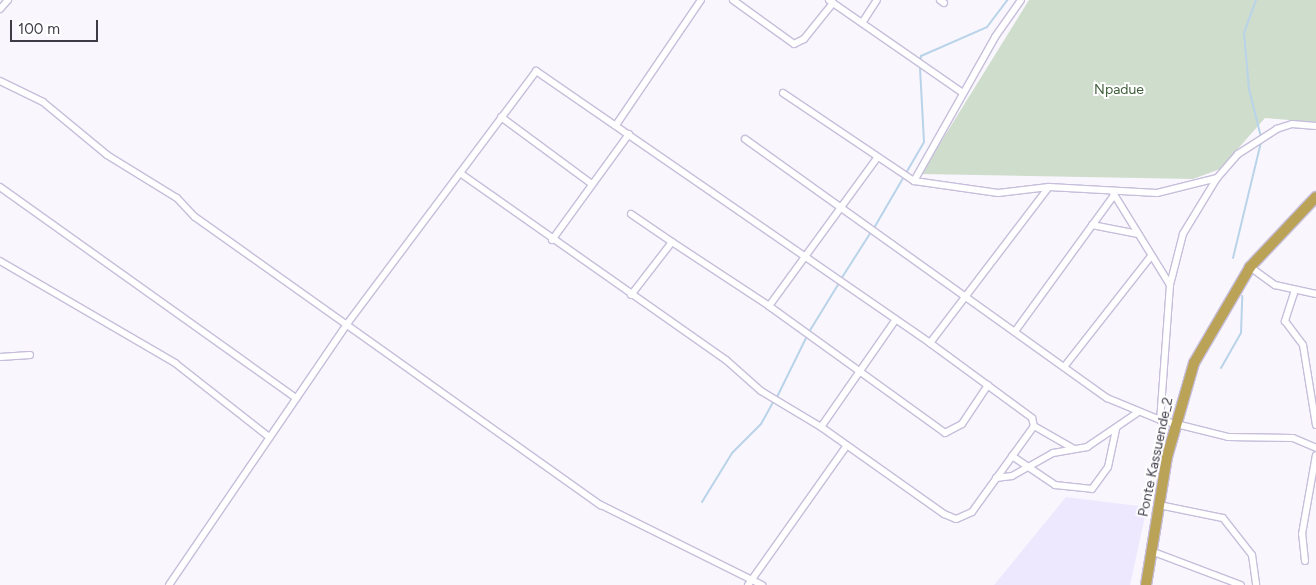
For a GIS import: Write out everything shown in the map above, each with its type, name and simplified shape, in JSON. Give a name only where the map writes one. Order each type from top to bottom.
[{"type":"highway","name":"Ponte Kassuende_2","points":[[1146,585],[1158,505],[1175,424],[1208,334],[1250,267],[1316,197]]},
{"type":"street","points":[[0,9],[8,0]]},
{"type":"street","points":[[616,125],[701,0]]},
{"type":"street","points":[[733,0],[794,44],[804,39],[831,2],[963,93]]},
{"type":"street","points":[[862,23],[877,0]]},
{"type":"street","points":[[914,181],[963,93],[1021,0]]},
{"type":"street","points":[[168,585],[346,324],[536,71],[630,134],[803,257],[930,342],[1032,418],[1034,426],[1075,450]]},
{"type":"street","points":[[0,81],[42,102],[107,155],[177,198],[195,217],[601,505],[750,582],[762,585]]},
{"type":"street","points":[[784,92],[876,159],[914,181],[998,193],[1049,187],[1110,188],[1168,193],[1217,178]]},
{"type":"street","points":[[501,117],[592,184]]},
{"type":"street","points":[[1160,420],[1170,285],[1183,234],[1217,178],[1238,154],[1277,129],[1292,124],[1316,126]]},
{"type":"street","points":[[552,240],[630,134]]},
{"type":"street","points":[[745,139],[838,207],[966,294],[1064,367],[1137,413],[1228,437],[1292,438],[1316,448]]},
{"type":"street","points":[[769,306],[838,207],[876,159]]},
{"type":"street","points":[[460,173],[552,240],[726,360],[761,391],[821,427],[956,519],[972,512],[1034,426]]},
{"type":"street","points":[[0,187],[296,398]]},
{"type":"street","points":[[930,342],[1049,187]]},
{"type":"street","points":[[1110,188],[1170,285]]},
{"type":"street","points":[[1016,330],[1114,195]]},
{"type":"street","points":[[631,214],[769,306],[950,434],[962,424],[988,385]]},
{"type":"street","points":[[1092,225],[1138,234]]},
{"type":"street","points":[[631,295],[672,242]]},
{"type":"street","points":[[1064,367],[1151,256]]},
{"type":"street","points":[[0,261],[175,363],[269,438]]},
{"type":"street","points":[[1250,267],[1275,285],[1316,294]]},
{"type":"street","points":[[1295,290],[1285,321],[1303,345],[1315,420]]},
{"type":"street","points":[[821,427],[896,319]]},
{"type":"street","points":[[0,357],[30,355]]},
{"type":"street","points":[[996,478],[1007,479],[1053,453],[1087,447],[1137,413]]},
{"type":"street","points":[[1012,456],[1055,485],[1092,489],[1108,467],[1117,428]]},
{"type":"street","points":[[750,582],[847,445]]},
{"type":"street","points":[[1305,561],[1302,534],[1312,500],[1316,455]]},
{"type":"street","points":[[1158,505],[1222,518],[1252,555],[1256,585]]},
{"type":"street","points":[[1151,551],[1241,585]]},
{"type":"shaded area","points":[[1066,497],[1147,507],[1130,585],[994,585]]},
{"type":"green space","name":"Npadue","points":[[1029,0],[1316,0],[1316,122],[1265,118],[1220,169],[1193,179],[921,174]]},
{"type":"waterway","points":[[920,62],[921,56],[987,27],[1007,0]]},
{"type":"waterway","points":[[1256,0],[1244,33],[1249,89],[1261,137]]},
{"type":"waterway","points":[[874,228],[924,142],[920,67]]},
{"type":"waterway","points":[[1233,258],[1261,142]]},
{"type":"waterway","points":[[841,279],[871,232]]},
{"type":"waterway","points":[[809,332],[839,283]]},
{"type":"waterway","points":[[1221,368],[1241,333],[1242,296]]},
{"type":"waterway","points":[[777,397],[807,336]]},
{"type":"waterway","points":[[702,502],[732,453],[761,424],[774,401]]}]
